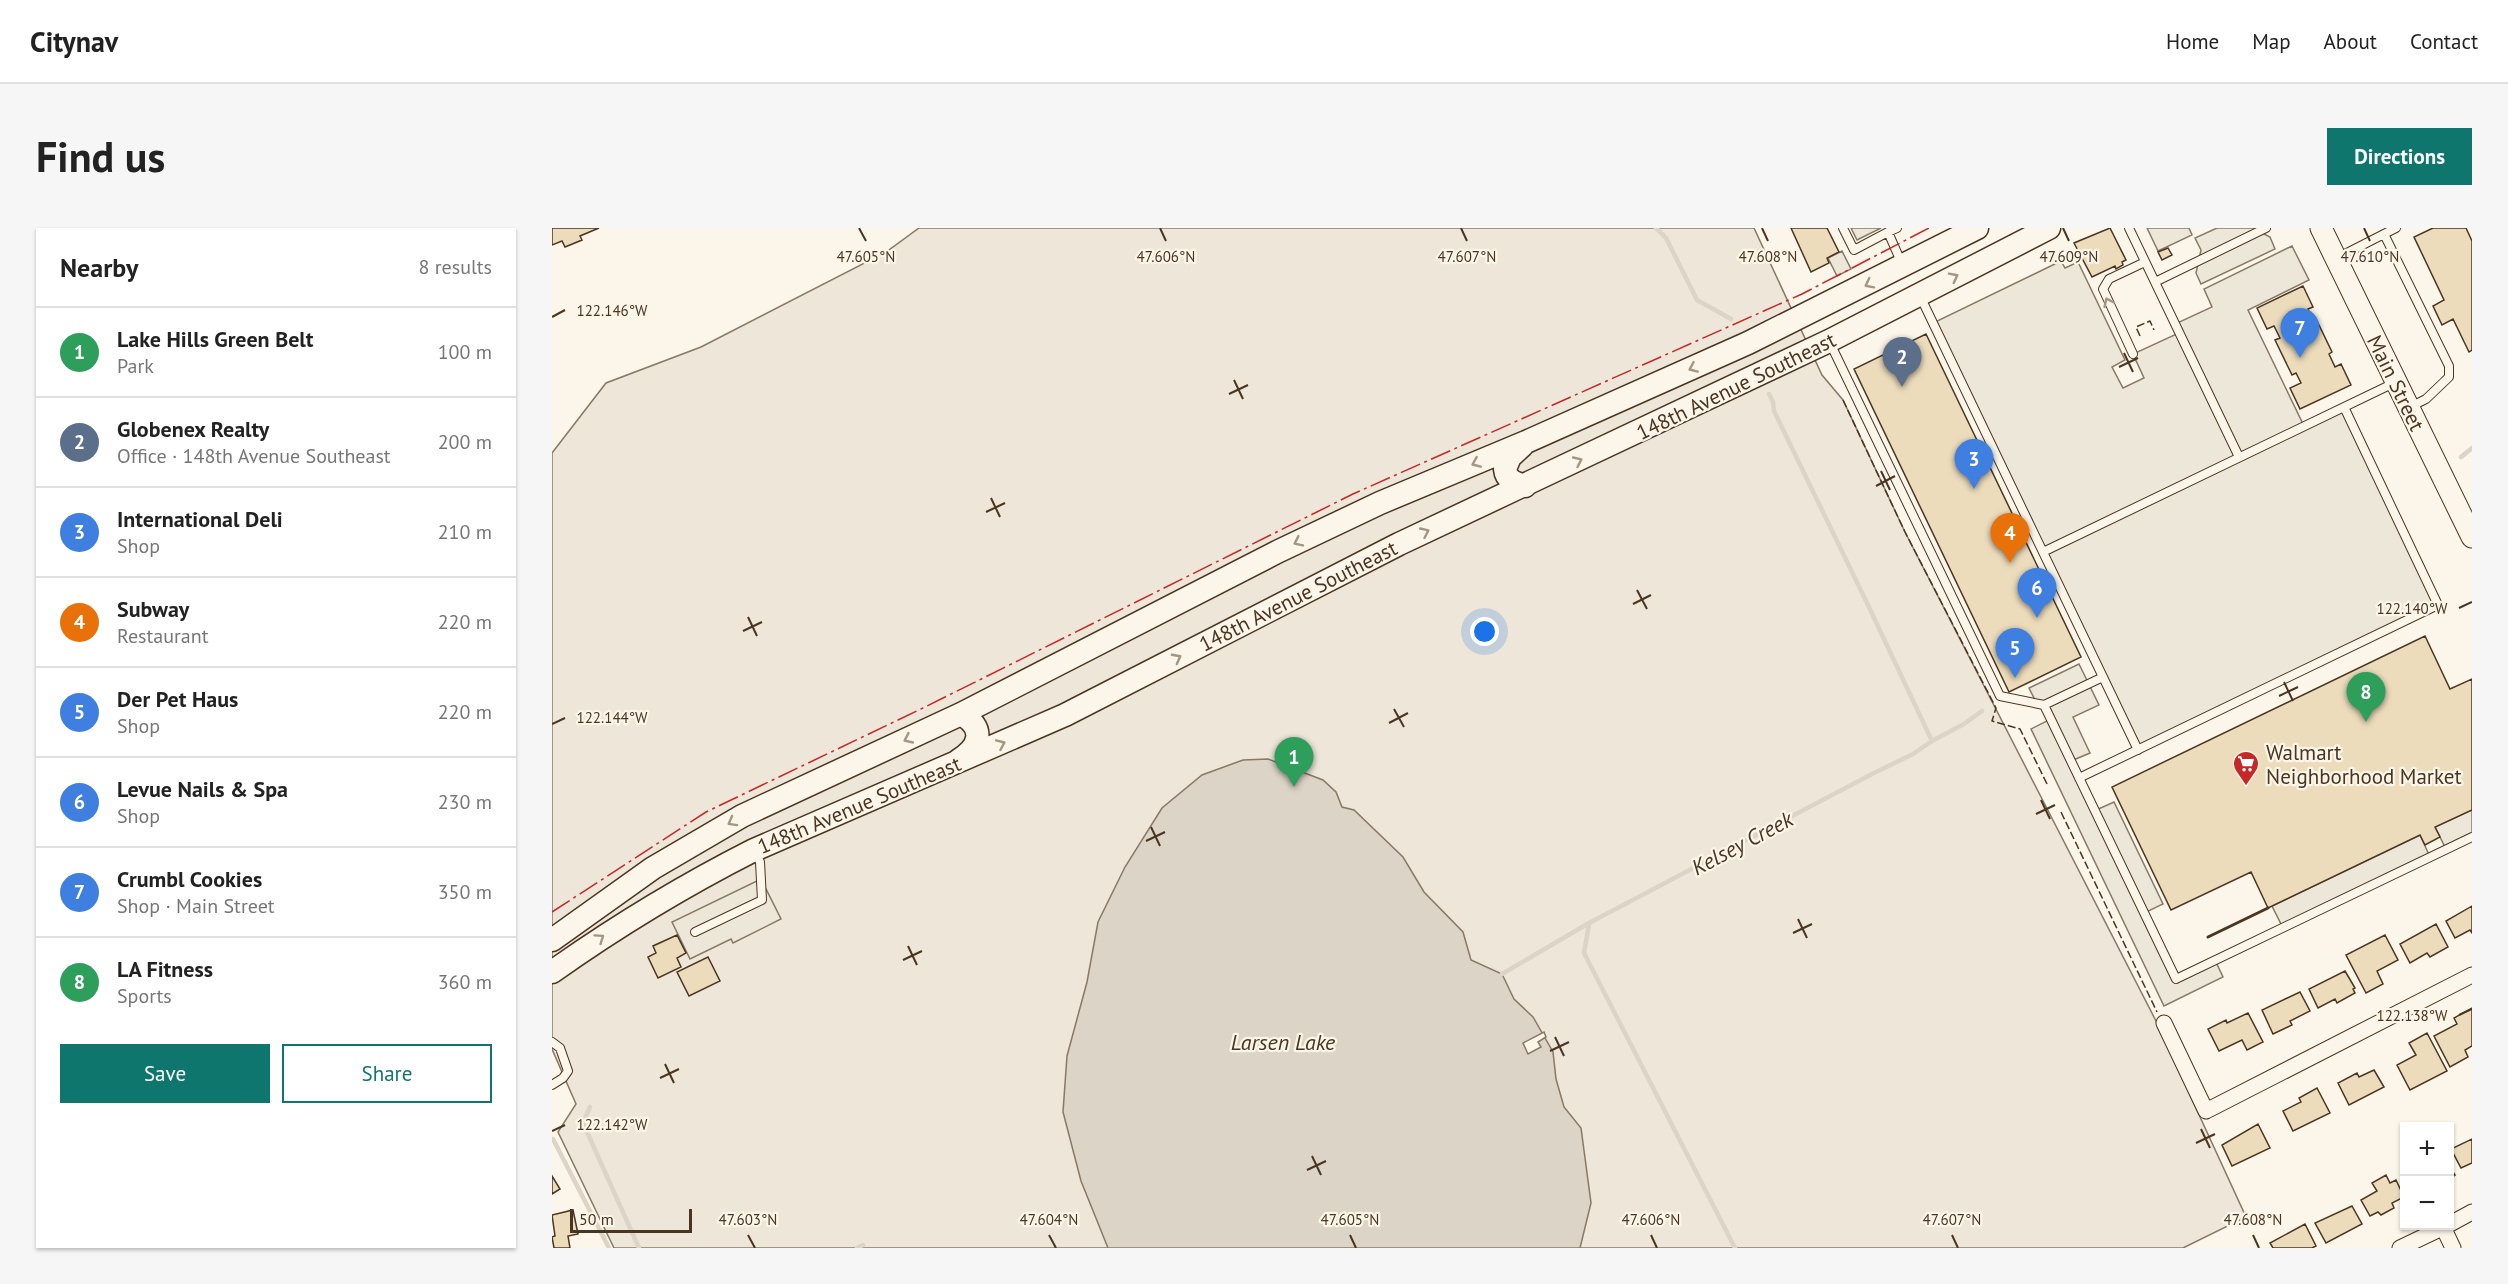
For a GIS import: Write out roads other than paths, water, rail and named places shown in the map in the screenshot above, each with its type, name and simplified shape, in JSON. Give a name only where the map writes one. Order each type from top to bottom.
[{"type":"main road","name":"148th Avenue Southeast","points":[[552,940],[653,868],[724,826],[961,714],[1279,551],[1380,503],[1526,442],[1748,343],[1977,228]]},
{"type":"main road","name":"148th Avenue Southeast","points":[[552,972],[612,930],[669,895],[754,850],[1065,716],[1399,544],[1829,341],[2049,228]]},
{"type":"main road","points":[[1525,486],[1508,478],[1505,468],[1510,457],[1526,442]]},
{"type":"main road","points":[[945,769],[970,753],[975,747],[977,738],[975,727],[970,719],[961,714]]},
{"type":"street","name":"Main Street","points":[[2321,228],[2472,537]]},
{"type":"street","points":[[2164,1023],[2206,1111],[2472,975]]},
{"type":"street","points":[[2454,1221],[2472,1212]]},
{"type":"street","points":[[2400,1248],[2436,1230]]},
{"type":"street","points":[[2448,1230],[2453,1248]]},
{"type":"lane","points":[[1844,228],[1854,250],[1897,228]]},
{"type":"lane","points":[[2129,228],[2239,457]]},
{"type":"lane","points":[[2155,282],[2266,228]]},
{"type":"lane","points":[[2336,259],[2396,228]]},
{"type":"lane","points":[[1888,232],[1903,266]]},
{"type":"lane","points":[[2384,234],[2450,366],[2449,377],[2426,399],[2408,408]]},
{"type":"lane","points":[[2133,354],[2104,293],[2103,285],[2109,279],[2145,262]]},
{"type":"lane","points":[[1919,295],[2138,750]]},
{"type":"lane","points":[[1829,341],[2000,696],[2044,705],[2103,677]]},
{"type":"lane","points":[[2043,552],[2396,382]]},
{"type":"lane","points":[[2079,778],[2439,605],[2344,407]]},
{"type":"lane","points":[[2044,705],[2176,979],[2472,837]]},
{"type":"lane","points":[[695,932],[762,900],[760,862],[754,850]]},
{"type":"lane","points":[[552,1042],[560,1048],[568,1071],[563,1078],[552,1085]]},
{"type":"water","name":"Larsen Lake","points":[[1268,759],[1323,780],[1336,792],[1342,807],[1354,810],[1403,857],[1424,892],[1463,932],[1471,960],[1502,974],[1514,999],[1533,1017],[1553,1052],[1556,1079],[1564,1107],[1581,1128],[1591,1203],[1580,1248],[1108,1248],[1081,1181],[1063,1112],[1067,1056],[1087,982],[1098,922],[1125,867],[1162,808],[1202,775],[1243,760]]},
{"type":"waterway","points":[[1656,228],[1666,238],[1697,300],[1731,319]]},
{"type":"waterway","points":[[1769,394],[1774,411],[1932,741]]},
{"type":"waterway","name":"Kelsey Creek","points":[[2461,457],[2472,448]]},
{"type":"waterway","name":"Kelsey Creek","points":[[1502,974],[1589,923],[1913,754],[1982,711]]},
{"type":"waterway","points":[[1589,924],[1584,953],[1735,1248]]},
{"type":"waterway","points":[[590,1107],[583,1123],[639,1248]]},
{"type":"waterway","points":[[553,1139],[609,1248]]},
{"type":"waterway","points":[[857,1248],[863,1245]]},
{"type":"place","name":"Crumbl Cookies","points":[[2300,358]]},
{"type":"place","name":"Globenex Realty","points":[[1902,387]]},
{"type":"place","name":"International Deli","points":[[1974,489]]},
{"type":"place","name":"Subway","points":[[2010,563]]},
{"type":"place","name":"Levue Nails & Spa","points":[[2037,618]]},
{"type":"place","name":"Der Pet Haus","points":[[2015,678]]},
{"type":"place","name":"LA Fitness","points":[[2366,722]]},
{"type":"place","name":"Lake Hills Green Belt","points":[[1294,787]]},
{"type":"place","name":"Walmart Neighborhood Market","points":[[2246,787]]}]
